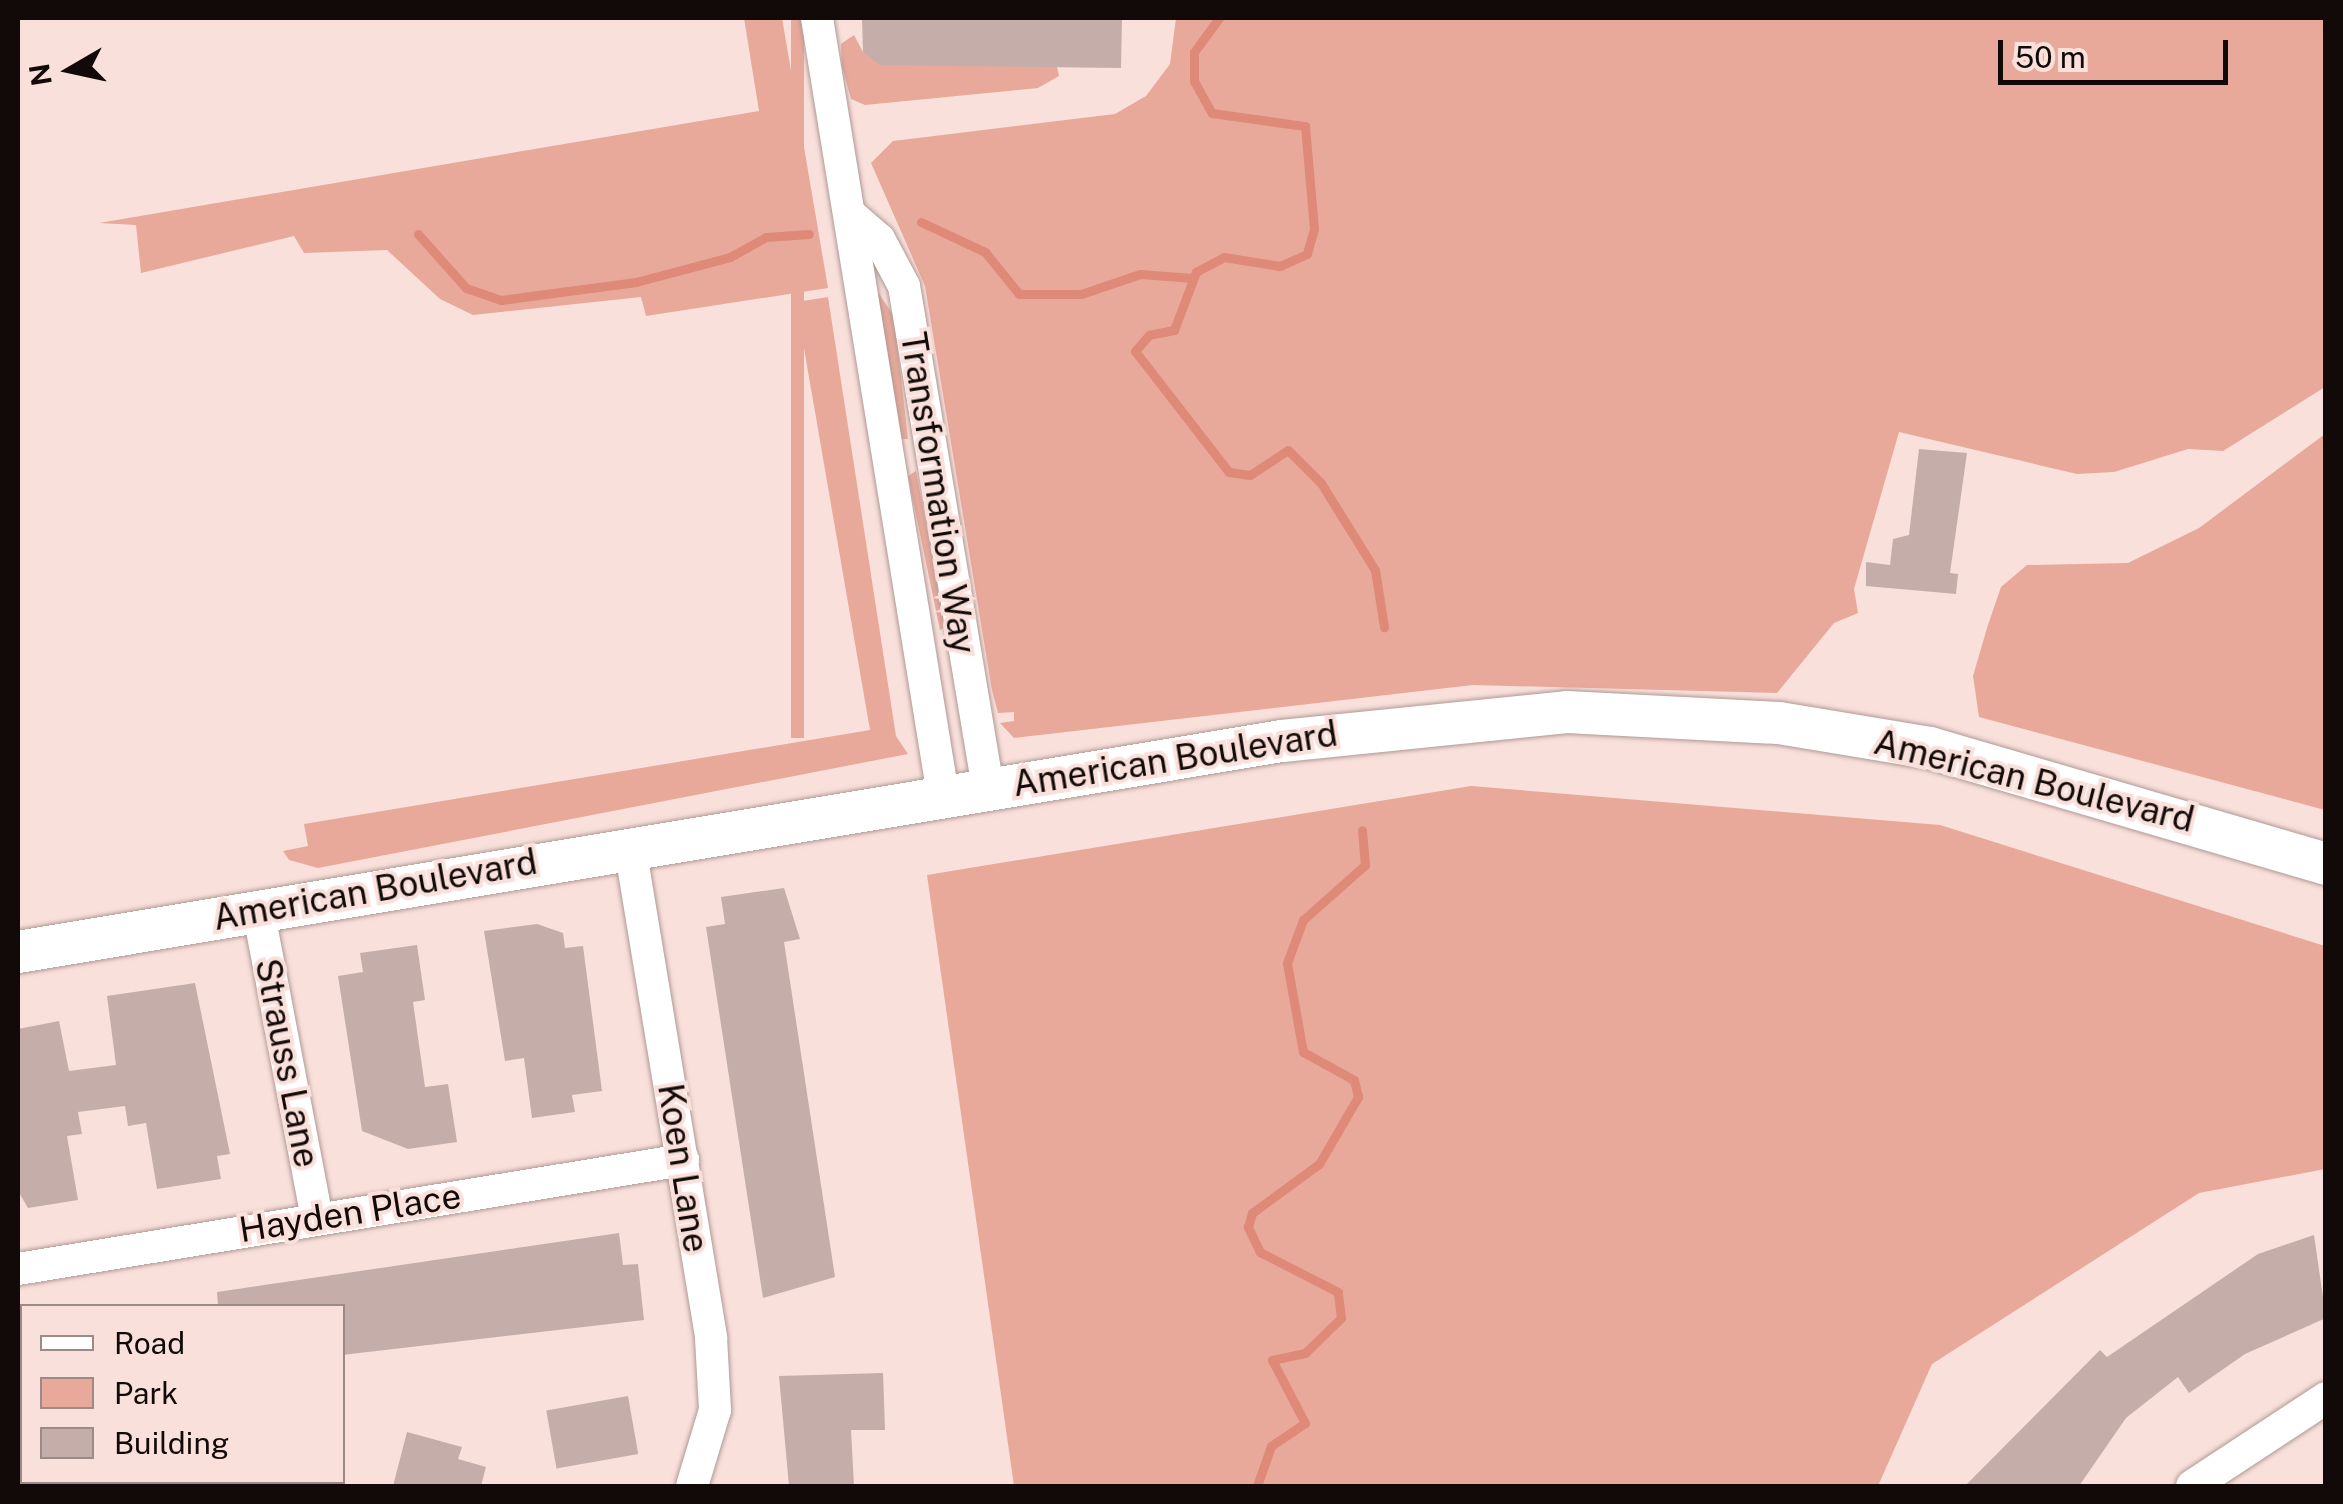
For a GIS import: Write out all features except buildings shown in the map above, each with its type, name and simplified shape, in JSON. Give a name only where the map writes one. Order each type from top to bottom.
[{"type":"street","name":"Transformation Way","points":[[817,18],[944,794]]},
{"type":"street","name":"Transformation Way","points":[[851,215],[879,238],[904,286],[988,788]]},
{"type":"street","name":"American Boulevard","points":[[18,952],[944,794],[1475,716],[1779,724],[1930,748],[2326,864]]},
{"type":"street","name":"Koen Lane","points":[[630,847],[682,1160],[715,1410],[692,1486]]},
{"type":"street","name":"Strauss Lane","points":[[258,909],[316,1217]]},
{"type":"street","name":"Hayden Place","points":[[18,1269],[316,1217],[682,1160]]},
{"type":"street","points":[[2192,1486],[2326,1398]]},
{"type":"green space","points":[[744,18],[782,18],[828,288],[646,316],[641,297],[473,315],[440,299],[387,250],[304,253],[294,236],[141,273],[136,225],[99,223],[759,111]]},
{"type":"green space","points":[[791,18],[804,18],[804,738],[791,738]]},
{"type":"green space","points":[[1176,18],[2325,18],[2325,387],[2223,451],[2188,449],[2114,472],[2077,474],[1899,432],[1854,589],[1858,613],[1834,623],[1777,693],[1473,685],[1014,738],[1000,723],[1014,721],[1014,712],[998,713],[992,690],[925,286],[871,163],[893,141],[1115,114],[1146,96],[1170,64]]},
{"type":"green space","points":[[854,35],[863,52],[1057,67],[1059,76],[1038,88],[865,105],[851,99],[842,66],[841,44]]},
{"type":"green space","points":[[877,291],[894,316],[908,439],[902,439]]},
{"type":"green space","points":[[828,297],[896,736],[908,754],[318,868],[289,860],[283,851],[308,846],[304,824],[870,730],[796,302]]},
{"type":"green space","points":[[2325,434],[2325,810],[1979,717],[1973,676],[1987,628],[2001,587],[2027,565],[2128,563],[2199,528]]},
{"type":"green space","points":[[916,471],[946,627],[940,630],[908,476]]},
{"type":"green space","points":[[1471,786],[1940,825],[2325,946],[2325,1169],[2199,1193],[1932,1364],[1878,1486],[1014,1486],[927,875]]},
{"type":"waterway","points":[[1219,18],[1194,52],[1194,81],[1212,113],[1305,126],[1314,229],[1307,254],[1280,266],[1224,257],[1196,272],[1174,330],[1149,335],[1135,351],[1229,472],[1250,475],[1288,450],[1321,483],[1375,570],[1384,627]]},
{"type":"waterway","points":[[921,222],[985,252],[1019,294],[1081,294],[1140,274],[1193,278]]},
{"type":"waterway","points":[[418,234],[466,288],[501,300],[636,282],[730,257],[766,237],[809,234]]},
{"type":"waterway","points":[[1257,1486],[1271,1446],[1305,1423],[1272,1360],[1305,1353],[1341,1318],[1338,1292],[1260,1252],[1248,1227],[1252,1213],[1319,1164],[1358,1097],[1354,1080],[1303,1052],[1287,963],[1303,920],[1365,865],[1362,830]]}]
